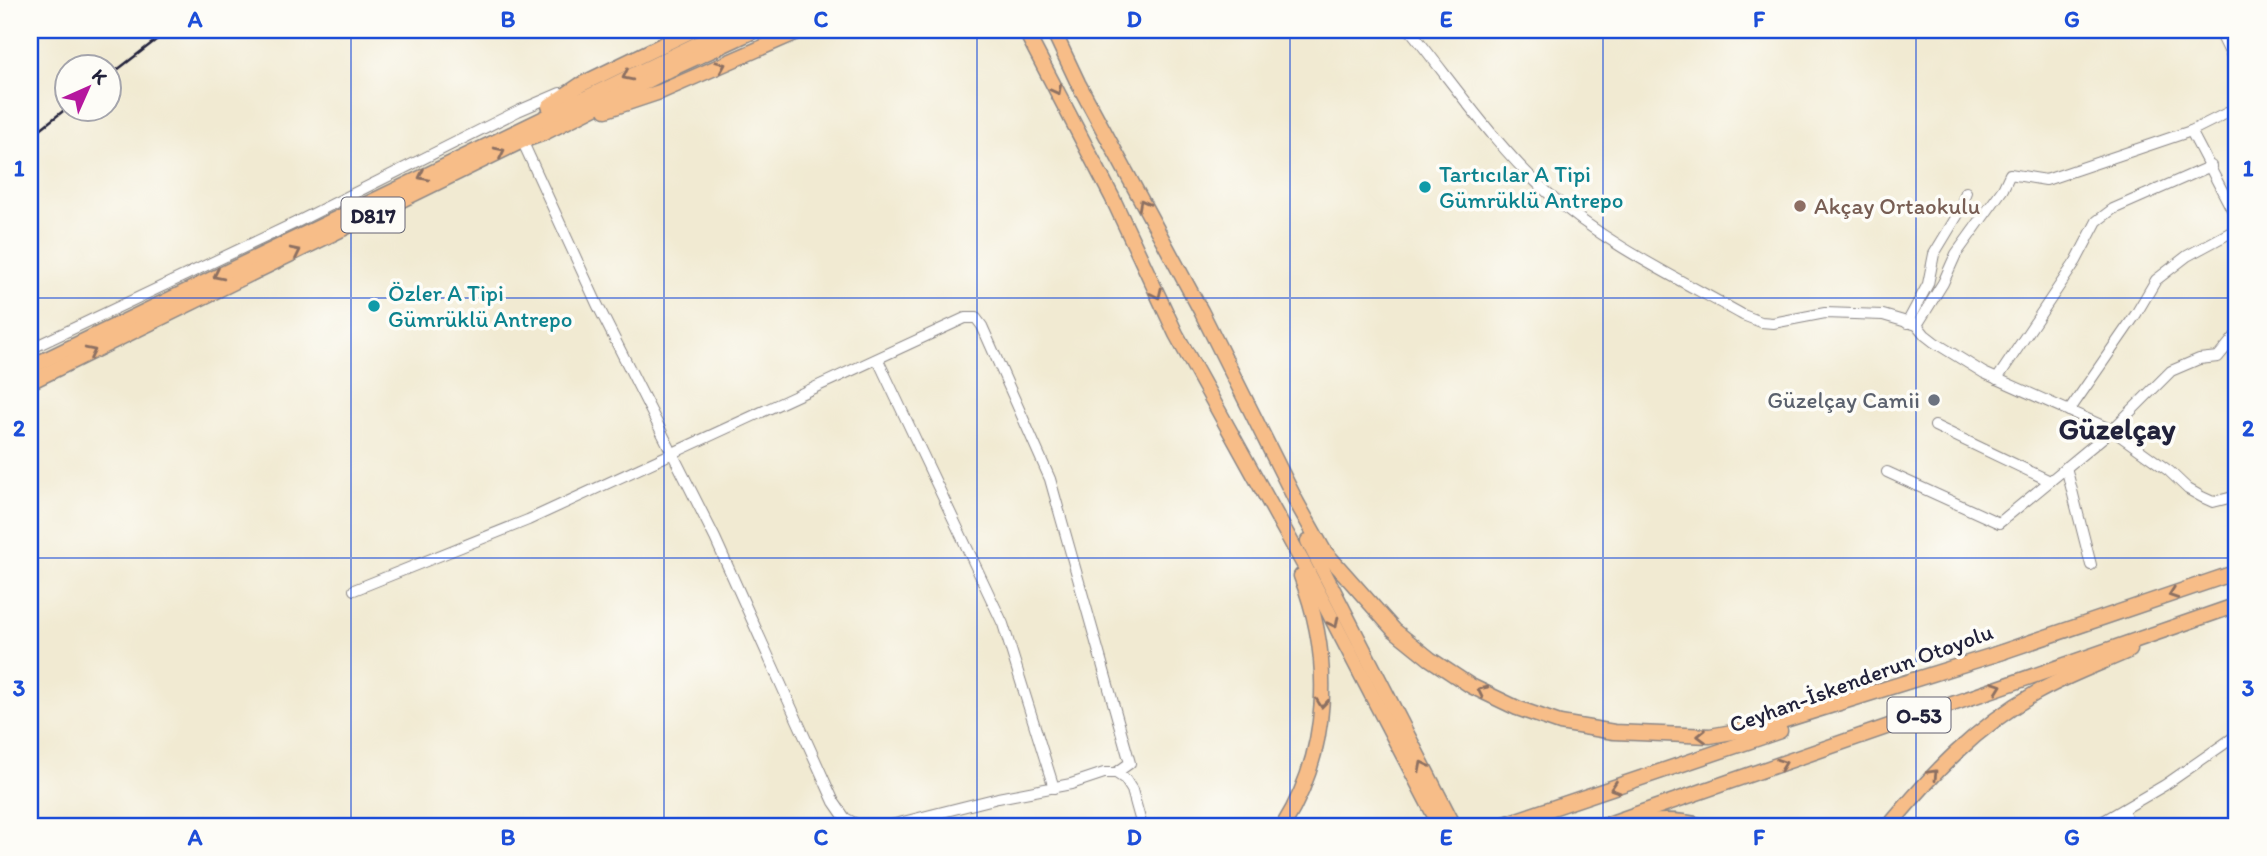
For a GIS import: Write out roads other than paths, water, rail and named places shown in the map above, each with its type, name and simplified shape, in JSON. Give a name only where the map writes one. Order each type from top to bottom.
[{"type":"highway","points":[[520,135],[580,85],[693,30]]},
{"type":"highway","name":"D817","points":[[30,382],[520,135],[542,134],[714,41],[726,30]]},
{"type":"highway","name":"D817","points":[[30,367],[714,41],[757,30]]},
{"type":"highway","points":[[542,134],[660,92],[802,30]]},
{"type":"highway","points":[[1025,30],[1106,186],[1176,334],[1256,476],[1440,826]]},
{"type":"highway","points":[[1053,30],[1078,83],[1324,551],[1403,638],[1471,686],[1517,708],[1560,723],[1614,732],[1710,737],[1766,726],[2003,652]]},
{"type":"highway","points":[[1209,329],[1243,413],[1454,826]]},
{"type":"highway","points":[[1256,476],[1307,592],[1321,656],[1323,691],[1314,756],[1305,785],[1283,826]]},
{"type":"highway","name":"Ceyhan-İskenderun Otoyolu","points":[[1499,826],[1684,765],[2237,572]]},
{"type":"highway","points":[[1889,826],[1928,779],[1962,745],[2001,714],[2039,691],[2237,605]]},
{"type":"highway","name":"O-53","points":[[1602,826],[2237,605]]},
{"type":"highway","points":[[1624,826],[1659,820],[1686,821],[1702,826]]},
{"type":"street","points":[[1410,30],[1528,174],[1550,195],[1602,235],[1743,315],[1760,322],[1773,323],[1825,313],[1883,315],[1912,324],[1952,355],[1997,379],[2112,430],[2202,497],[2213,502],[2237,496]]},
{"type":"street","points":[[2219,30],[2237,67]]},
{"type":"street","points":[[30,349],[295,223],[518,111],[580,85]]},
{"type":"street","points":[[1912,324],[1943,283],[1956,254],[2003,189],[2010,174],[2046,180],[2191,131],[2237,108]]},
{"type":"street","points":[[2191,131],[2237,219]]},
{"type":"street","points":[[520,135],[597,304],[715,538],[834,802],[845,818],[860,826]]},
{"type":"street","points":[[1997,379],[2076,261],[2097,222],[2113,209],[2211,166]]},
{"type":"street","points":[[1912,324],[1928,284],[1934,254],[1957,216],[1966,192]]},
{"type":"street","points":[[2069,411],[2136,314],[2156,280],[2187,256],[2237,229]]},
{"type":"street","points":[[354,590],[528,520],[965,318],[976,318],[982,326],[1050,479],[1130,763],[1116,773]]},
{"type":"street","points":[[1887,472],[1999,523],[2112,430],[2171,371],[2199,359],[2218,357],[2237,334]]},
{"type":"street","points":[[878,360],[1003,624],[1054,788]]},
{"type":"street","points":[[1935,426],[2050,481]]},
{"type":"street","points":[[2066,467],[2091,565]]},
{"type":"street","points":[[2095,826],[2165,785],[2237,735]]},
{"type":"street","points":[[887,826],[998,798],[1071,785],[1104,773],[1116,773],[1125,779],[1132,790],[1142,826]]},
{"type":"street","points":[[2123,810],[2130,826]]},
{"type":"street","points":[[2230,826],[2237,821]]},
{"type":"railway","points":[[122,66],[169,30]]},
{"type":"railway","points":[[30,137],[52,120]]},
{"type":"place","name":"Tartıcılar A Tipi Gümrüklü Antrepo","points":[[1425,187]]},
{"type":"place","name":"Akçay Ortaokulu","points":[[1800,206]]},
{"type":"place","name":"Özler A Tipi Gümrüklü Antrepo","points":[[374,306]]},
{"type":"place","name":"Güzelçay Camii","points":[[1934,400]]},
{"type":"district","name":"Güzelçay","points":[[2117,428]]}]
